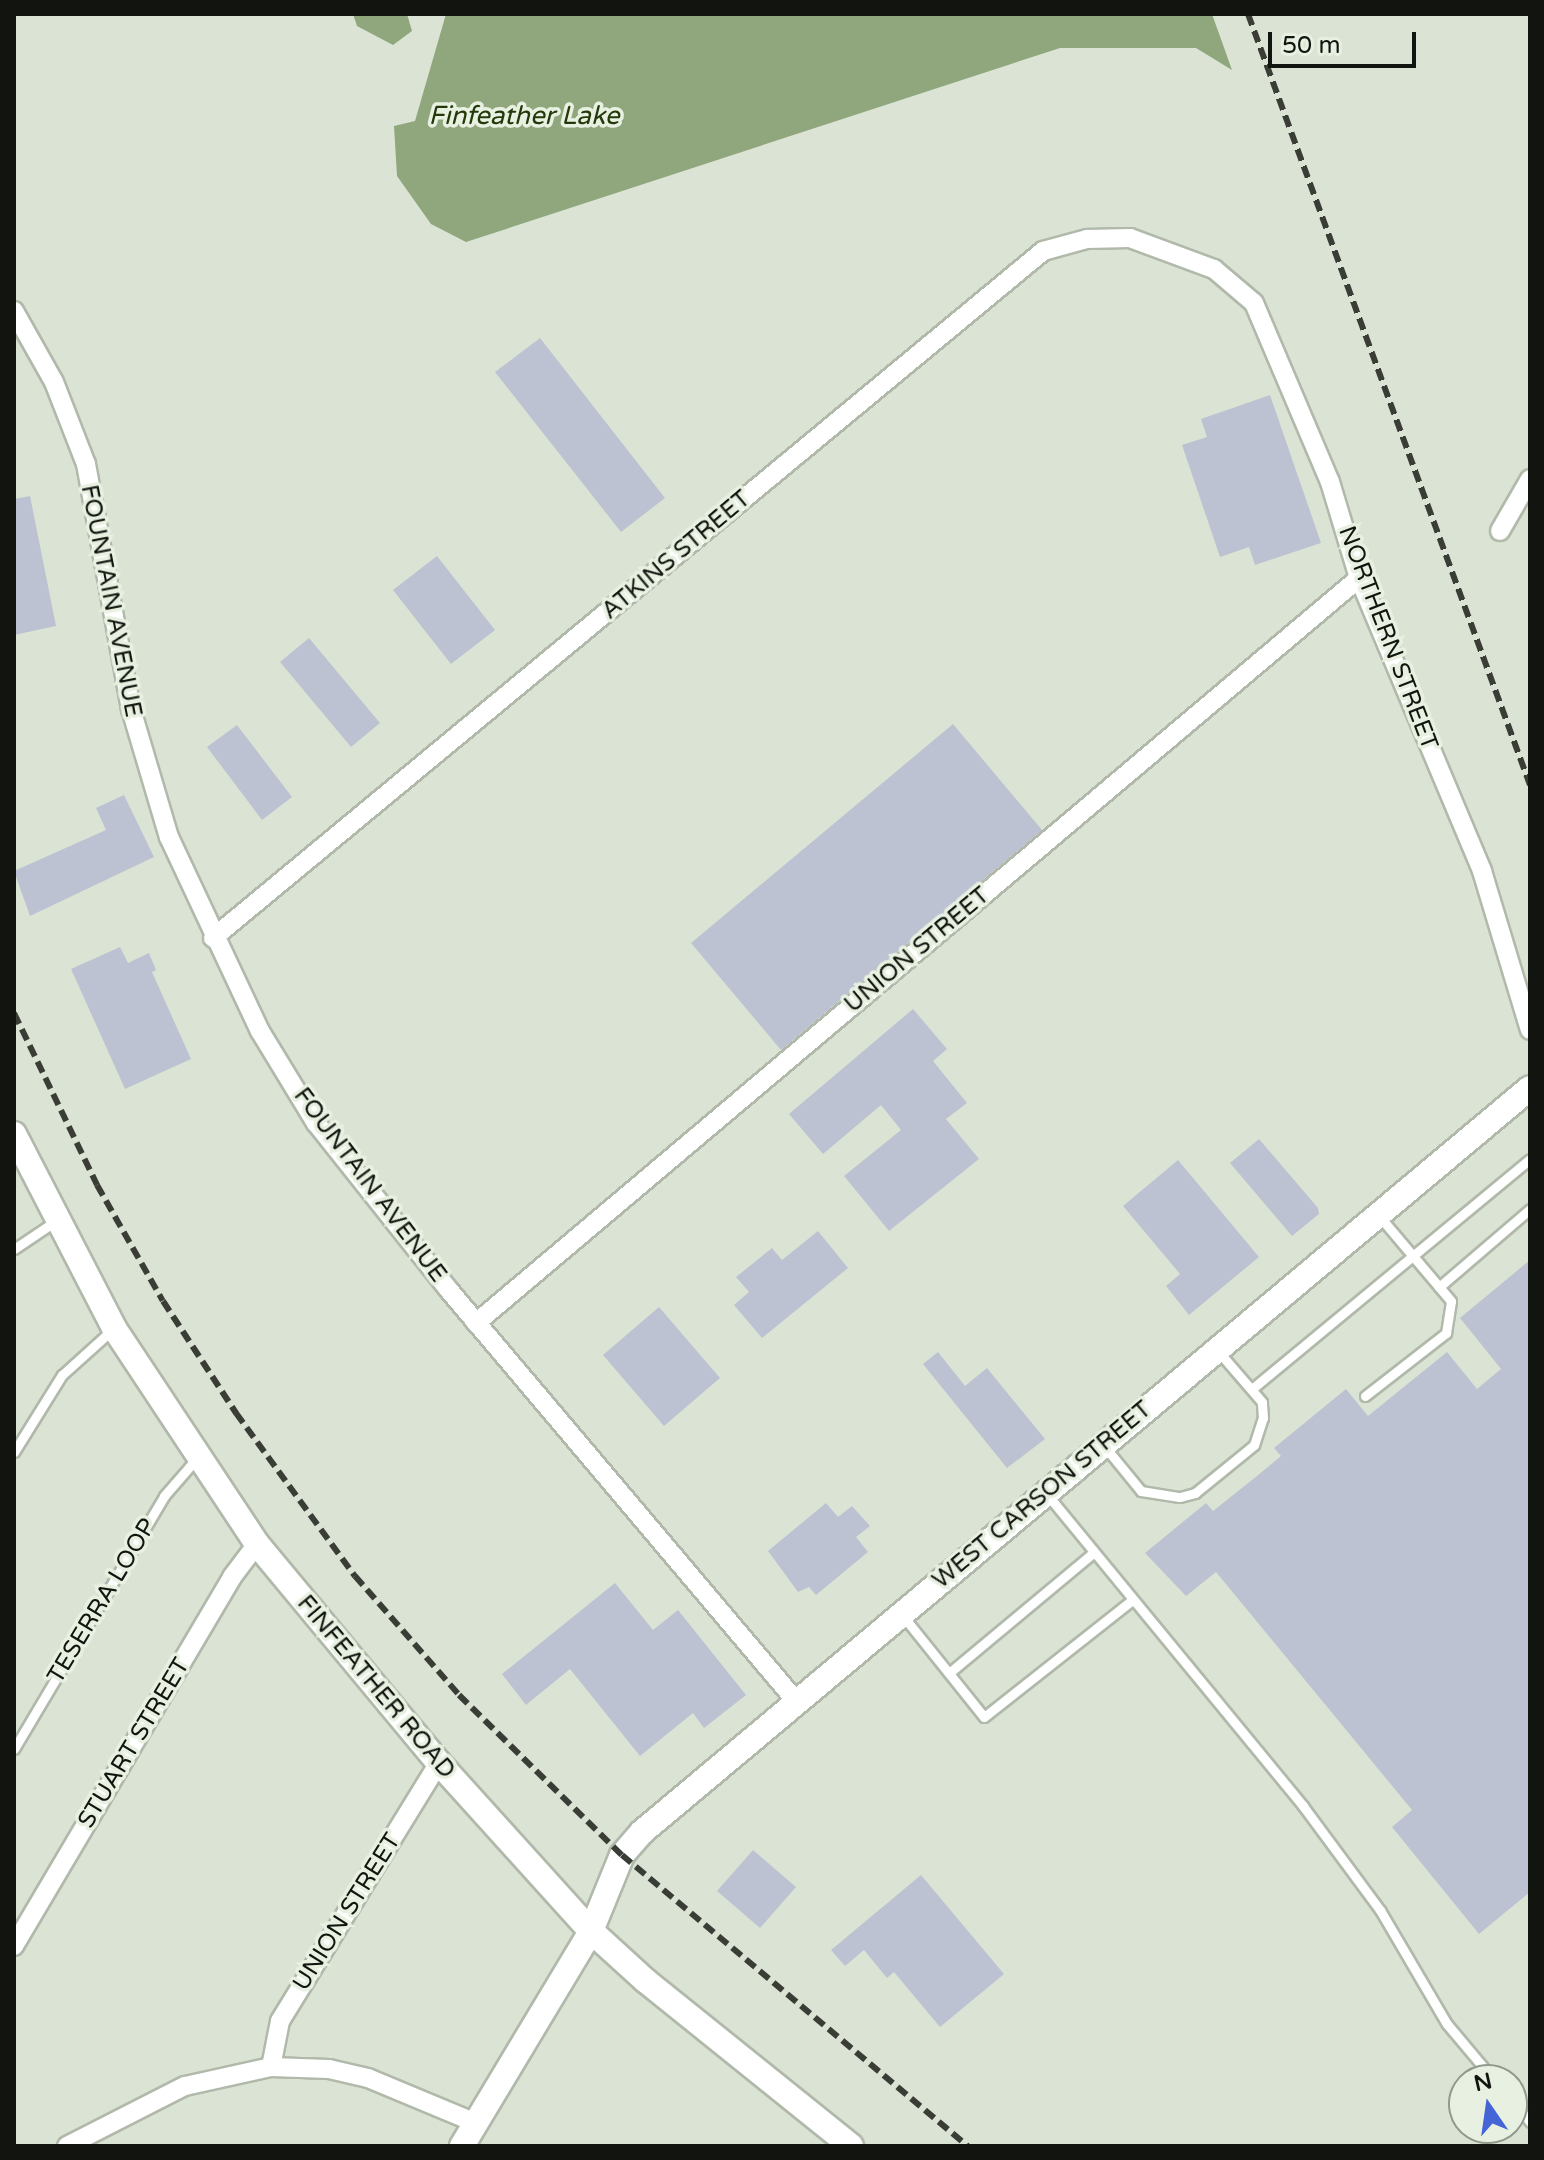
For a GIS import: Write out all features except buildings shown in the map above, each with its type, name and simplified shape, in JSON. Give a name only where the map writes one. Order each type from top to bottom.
[{"type":"street","name":"ATKINS STREET","points":[[213,938],[1043,251],[1087,239],[1130,238],[1166,247]]},
{"type":"street","name":"NORTHERN STREET","points":[[1166,247],[1214,269],[1254,303],[1330,482],[1359,578],[1482,871],[1530,1030]]},
{"type":"street","name":"FOUNTAIN AVENUE","points":[[14,311],[74,425],[147,773],[213,938],[260,1031],[316,1123],[476,1323],[796,1701]]},
{"type":"street","points":[[1500,531],[1530,479]]},
{"type":"street","name":"UNION STREET","points":[[476,1323],[1359,578]]},
{"type":"street","name":"WEST CARSON STREET","points":[[462,2146],[591,1931],[622,1855],[632,1843],[796,1701],[1530,1088]]},
{"type":"street","name":"FINFEATHER ROAD","points":[[14,1134],[114,1328],[197,1458],[257,1544],[439,1763],[591,1931],[646,1981],[851,2146]]},
{"type":"street","name":"STUART STREET","points":[[14,1946],[232,1577],[257,1544]]},
{"type":"street","name":"UNION STREET","points":[[271,2067],[280,2021],[439,1763]]},
{"type":"street","points":[[67,2146],[185,2086],[271,2067],[329,2069],[368,2078],[476,2123]]},
{"type":"lane","points":[[1253,1388],[1411,1254],[1530,1159]]},
{"type":"lane","points":[[1439,1287],[1530,1209]]},
{"type":"lane","points":[[1365,1396],[1446,1333],[1451,1301],[1378,1215]]},
{"type":"lane","points":[[14,1249],[57,1220]]},
{"type":"lane","points":[[14,1452],[62,1375],[114,1328]]},
{"type":"lane","points":[[1103,1445],[1141,1491],[1157,1498],[1195,1493],[1260,1435],[1262,1402],[1217,1350]]},
{"type":"lane","name":"TESERRA LOOP","points":[[14,1749],[164,1496],[197,1458]]},
{"type":"lane","points":[[1046,1492],[1131,1601],[1303,1806],[1380,1910],[1447,2024],[1481,2064]]},
{"type":"lane","points":[[949,1673],[1093,1553]]},
{"type":"lane","points":[[900,1614],[984,1717],[1131,1601]]},
{"type":"water","name":"Finfeather Lake","points":[[353,14],[407,14],[412,31],[393,45],[357,26]]},
{"type":"water","name":"Finfeather Lake","points":[[446,14],[1212,14],[1232,70],[1196,48],[1060,48],[466,242],[431,224],[397,176],[394,126],[415,121]]},
{"type":"railway","points":[[1248,14],[1530,785]]},
{"type":"railway","points":[[14,1013],[97,1185],[163,1301],[236,1413],[355,1576],[459,1695],[622,1855],[968,2146]]}]
